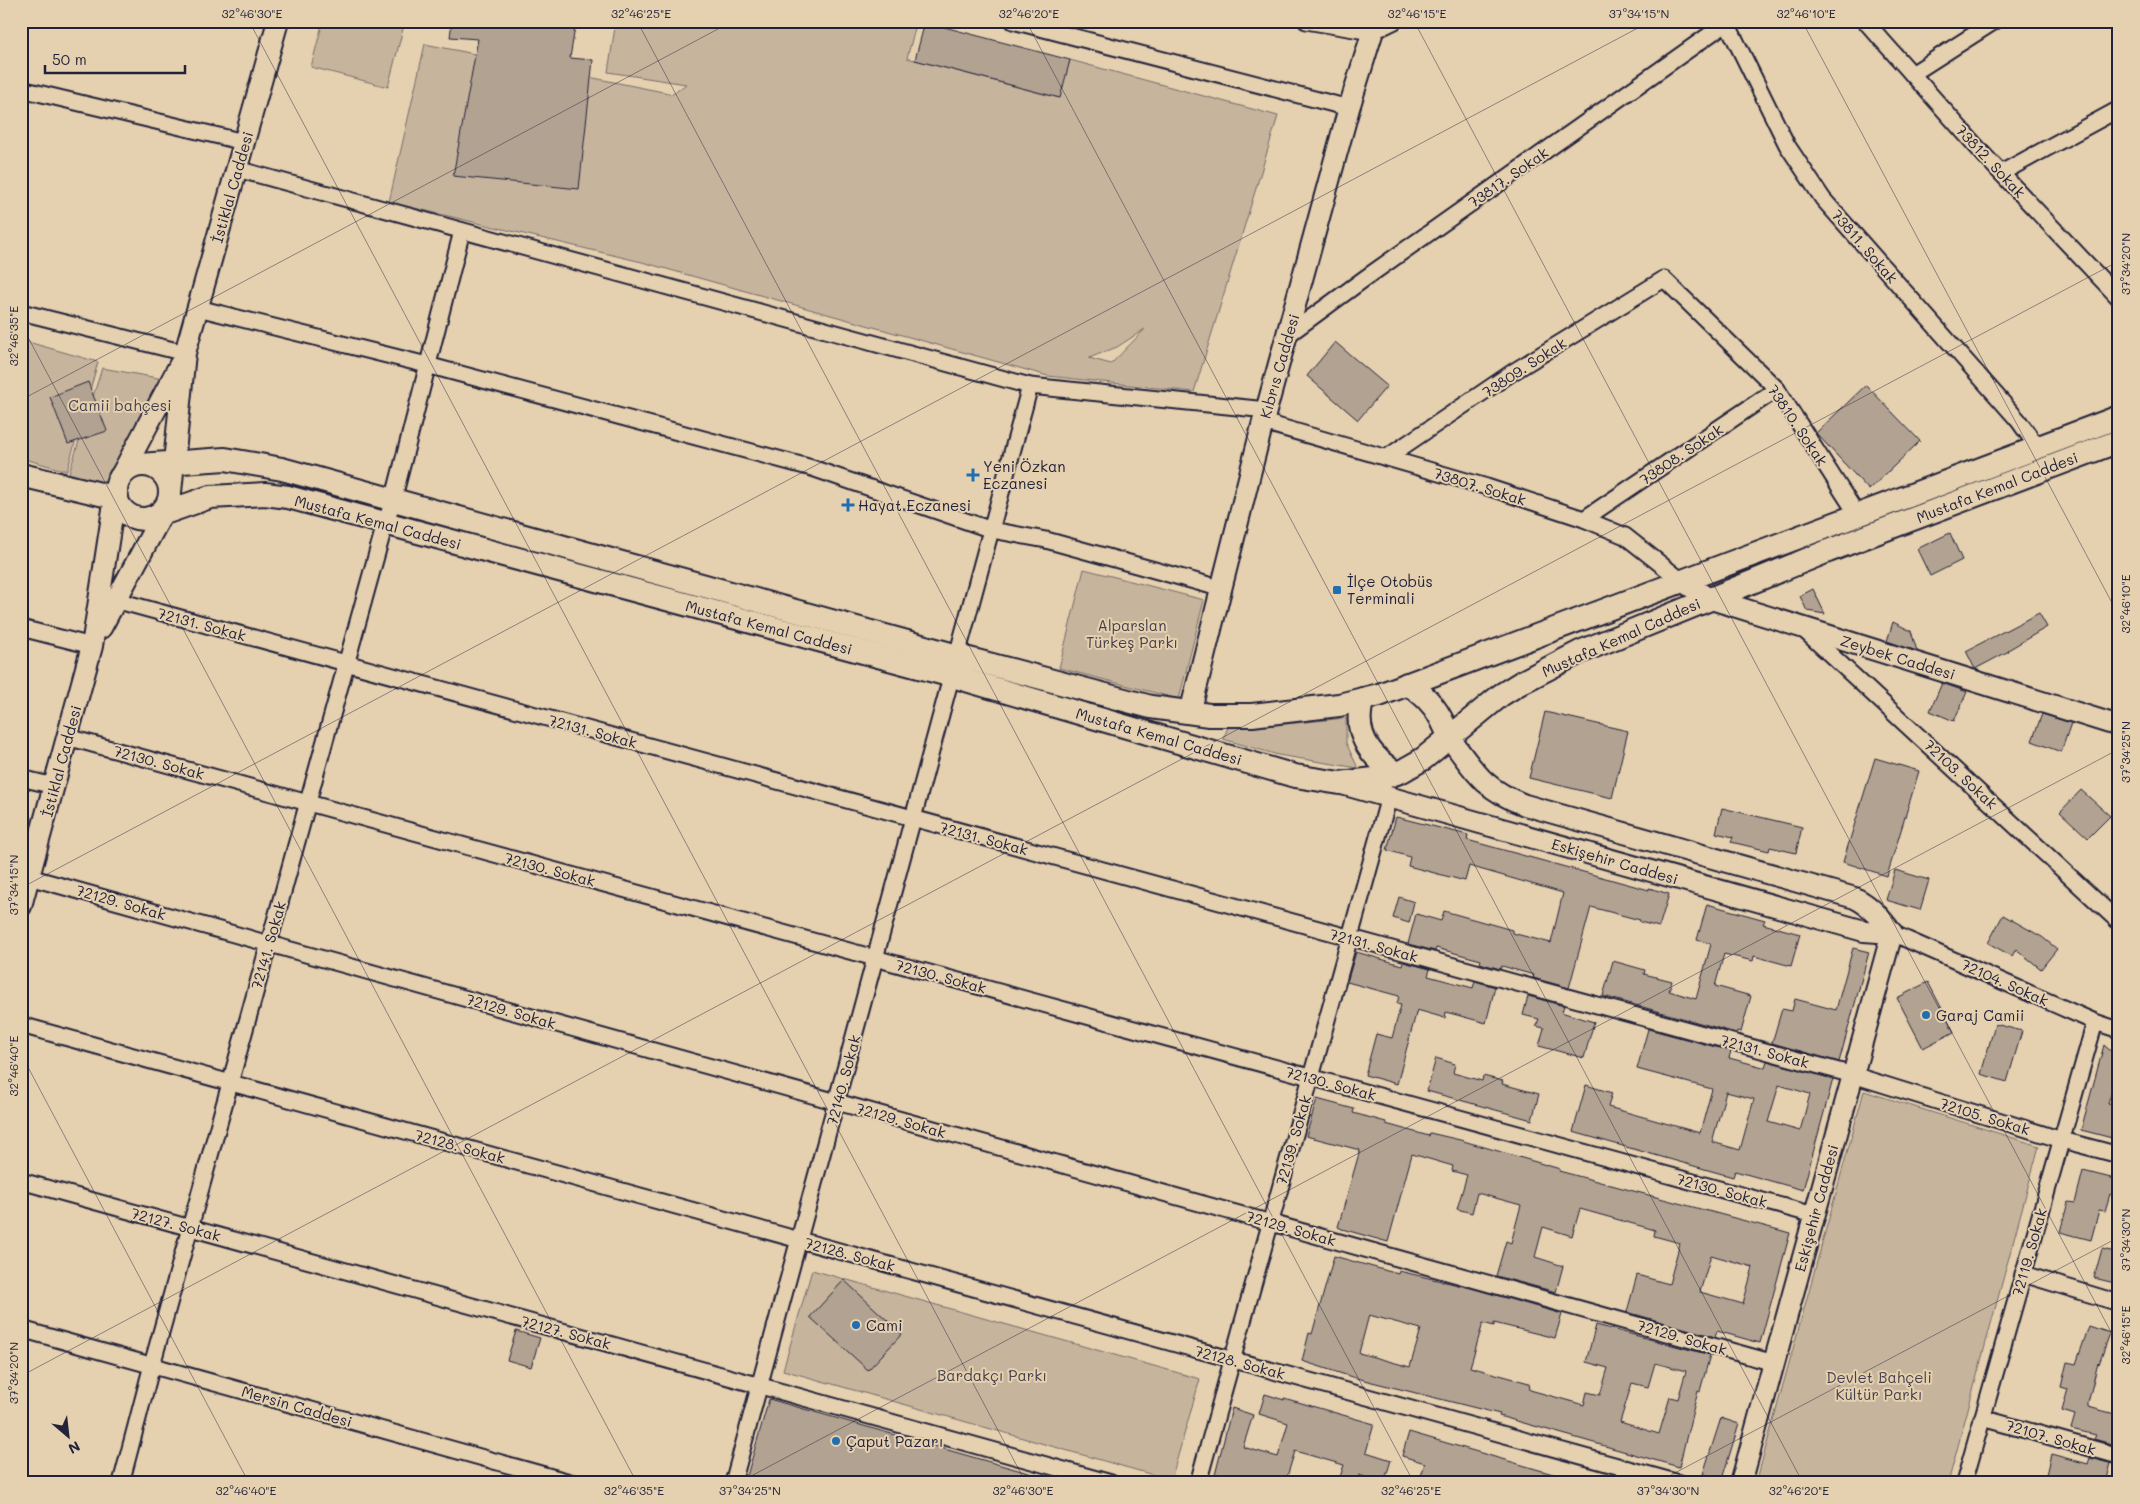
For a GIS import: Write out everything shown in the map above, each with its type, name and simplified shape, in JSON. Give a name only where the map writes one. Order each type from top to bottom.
[{"type":"main road","name":"Mustafa Kemal Caddesi","points":[[162,508],[210,497],[265,494],[288,497],[385,524],[955,666],[1151,707],[1190,713],[1252,715],[1339,706],[1407,684],[2119,417]]},
{"type":"main road","name":"Mustafa Kemal Caddesi","points":[[139,465],[225,459],[282,469],[955,666],[1295,776],[1340,783],[1383,778],[1423,759],[1501,695],[1580,652],[1708,598],[2119,441]]},
{"type":"main road","points":[[139,465],[157,468],[169,482],[162,508],[142,519],[126,513],[116,492],[123,474],[130,468],[139,465]]},
{"type":"main road","points":[[21,475],[116,492]]},
{"type":"main road","points":[[1407,684],[1425,695],[1433,705],[1450,737]]},
{"type":"main road","points":[[1363,699],[1359,710],[1360,727],[1364,739],[1370,752],[1377,760],[1396,773]]},
{"type":"street","name":"İstiklal Caddesi","points":[[21,906],[92,646],[116,492],[185,353],[278,21]]},
{"type":"street","points":[[1013,21],[1348,108]]},
{"type":"street","points":[[1306,21],[1374,27],[1395,21]]},
{"type":"street","name":"73812. Sokak","points":[[1865,21],[2001,173],[2117,294]]},
{"type":"street","points":[[1912,74],[1996,21]]},
{"type":"street","name":"73817. Sokak","points":[[1289,334],[1727,22]]},
{"type":"street","name":"73811. Sokak","points":[[1727,22],[1787,145],[1823,199],[2018,420],[2038,448]]},
{"type":"street","name":"Kıbrıs Caddesi","points":[[1190,713],[1223,589],[1265,416],[1289,334],[1348,108],[1374,27]]},
{"type":"street","points":[[21,89],[244,142]]},
{"type":"street","points":[[2001,173],[2119,109]]},
{"type":"street","name":"73807. Sokak","points":[[237,169],[1030,386],[1265,416],[1386,458],[1487,487],[1584,519],[1625,536],[1682,580]]},
{"type":"street","name":"72141. Sokak","points":[[121,1483],[346,664],[393,501],[462,231]]},
{"type":"street","name":"73810. Sokak","points":[[1664,279],[1777,389],[1858,516]]},
{"type":"street","name":"73809. Sokak","points":[[1386,458],[1513,372],[1664,279]]},
{"type":"street","points":[[198,308],[427,365],[812,468],[992,530],[1046,540],[1223,589]]},
{"type":"street","points":[[21,312],[185,353]]},
{"type":"street","name":"İstiklal Caddesi","points":[[92,646],[162,508],[174,462],[185,353]]},
{"type":"street","name":"72140. Sokak","points":[[733,1483],[1030,386]]},
{"type":"street","name":"73808. Sokak","points":[[1584,519],[1777,389]]},
{"type":"street","name":"Zeybek Caddesi","points":[[1682,580],[1708,598],[2119,726]]},
{"type":"street","name":"72131. Sokak","points":[[115,600],[1853,1075]]},
{"type":"street","name":"72103. Sokak","points":[[1801,627],[2119,922]]},
{"type":"street","points":[[21,628],[92,646]]},
{"type":"street","name":"72130. Sokak","points":[[67,737],[1814,1215]]},
{"type":"street","name":"Eskişehir Caddesi","points":[[1450,737],[1479,778],[1494,790],[1510,799],[1535,808],[1855,898],[1879,915],[1892,932]]},
{"type":"street","points":[[21,778],[54,786]]},
{"type":"street","name":"Eskişehir Caddesi","points":[[1340,783],[1864,931],[1892,932]]},
{"type":"street","name":"72139. Sokak","points":[[1198,1483],[1389,797]]},
{"type":"street","name":"72129. Sokak","points":[[29,877],[1774,1362]]},
{"type":"street","name":"Eskişehir Caddesi","points":[[1741,1483],[1892,932]]},
{"type":"street","name":"72104. Sokak","points":[[1892,932],[2095,1022],[2119,1030]]},
{"type":"street","name":"72119. Sokak","points":[[1964,1483],[2095,1022]]},
{"type":"street","name":"72128. Sokak","points":[[21,1025],[1679,1483]]},
{"type":"street","name":"72105. Sokak","points":[[1853,1075],[2062,1140],[2119,1155]]},
{"type":"street","name":"72127. Sokak","points":[[21,1181],[1111,1483]]},
{"type":"street","points":[[2023,1274],[2119,1303]]},
{"type":"street","name":"Mersin Caddesi","points":[[21,1329],[573,1483]]},
{"type":"street","name":"72107. Sokak","points":[[1982,1418],[2119,1456]]},
{"type":"green space","points":[[323,21],[405,21],[388,87],[311,67]]},
{"type":"green space","points":[[616,21],[917,21],[907,58],[1059,98],[1070,60],[1278,116],[1194,392],[1048,376],[642,262],[389,202],[425,44],[673,94],[686,84],[608,72]],"holes":[[[1145,329],[1111,364],[1089,358],[1117,347]]]},
{"type":"green space","points":[[21,340],[98,362],[67,471],[21,458]]},
{"type":"green space","name":"Camii bahçesi","points":[[102,368],[163,379],[113,487],[69,473]]},
{"type":"green space","name":"Alparslan Türkeş Parkı","points":[[1084,569],[1204,600],[1179,699],[1059,668]]},
{"type":"green space","points":[[1346,718],[1346,743],[1358,768],[1278,755],[1223,739],[1229,725],[1255,727]]},
{"type":"green space","name":"Devlet Bahçeli Kültür Parkı","points":[[1864,1091],[2039,1146],[1948,1483],[1756,1483]]},
{"type":"green space","name":"Bardakçı Parkı","points":[[812,1270],[1200,1379],[1171,1480],[783,1370]]},
{"type":"building","points":[[452,21],[576,21],[570,58],[593,60],[579,189],[453,176],[478,39],[450,37]]},
{"type":"building","points":[[925,22],[1070,60],[1060,98],[915,60]]},
{"type":"building","points":[[1335,342],[1387,386],[1358,420],[1307,376]]},
{"type":"building","points":[[88,382],[107,431],[68,444],[50,397]]},
{"type":"building","points":[[1866,385],[1920,441],[1869,490],[1816,433]]},
{"type":"building","points":[[1950,533],[1962,560],[1930,576],[1917,549]]},
{"type":"building","points":[[1813,589],[1825,614],[1807,611],[1800,596]]},
{"type":"building","points":[[2039,613],[2047,627],[2009,651],[1975,669],[1966,651]]},
{"type":"building","points":[[1893,622],[1911,631],[1917,651],[1887,641]]},
{"type":"building","points":[[1942,683],[1967,692],[1954,721],[1930,711]]},
{"type":"building","points":[[1545,712],[1628,731],[1612,798],[1529,778]]},
{"type":"building","points":[[2042,714],[2071,723],[2061,752],[2032,741]]},
{"type":"building","points":[[1875,758],[1919,771],[1887,876],[1843,862]]},
{"type":"building","points":[[2081,790],[2110,816],[2088,838],[2060,812]]},
{"type":"building","points":[[1722,808],[1802,827],[1796,853],[1770,847],[1769,851],[1731,842],[1733,837],[1716,833]]},
{"type":"building","points":[[1396,817],[1468,835],[1467,840],[1669,894],[1659,927],[1591,907],[1569,988],[1533,978],[1534,975],[1502,966],[1500,969],[1480,963],[1481,960],[1436,948],[1435,951],[1408,944],[1416,914],[1441,921],[1444,911],[1512,930],[1512,933],[1551,943],[1563,893],[1469,866],[1465,881],[1408,866],[1410,857],[1387,850]]},
{"type":"building","points":[[1895,870],[1929,880],[1920,910],[1886,900]]},
{"type":"building","points":[[1399,897],[1414,902],[1409,923],[1393,918]]},
{"type":"building","points":[[1707,904],[1765,920],[1763,924],[1800,934],[1791,966],[1754,956],[1753,961],[1724,954],[1715,986],[1751,996],[1741,1032],[1737,1031],[1736,1033],[1603,996],[1613,961],[1645,970],[1644,974],[1672,981],[1669,991],[1696,999],[1711,944],[1697,940]]},
{"type":"building","points":[[2003,915],[2042,937],[2057,949],[2041,969],[2016,949],[2012,956],[1988,943]]},
{"type":"building","points":[[1853,948],[1869,952],[1839,1062],[1772,1043],[1782,1009],[1792,1011],[1795,999],[1836,1010]]},
{"type":"building","points":[[1356,952],[1402,965],[1403,962],[1430,969],[1428,976],[1473,988],[1475,981],[1495,987],[1486,1023],[1446,1012],[1445,1018],[1417,1010],[1397,1084],[1365,1075],[1376,1034],[1392,1038],[1401,1005],[1397,1004],[1399,996],[1347,982]]},
{"type":"building","name":"Garaj Camii","points":[[1928,982],[1954,1032],[1923,1048],[1897,998]]},
{"type":"building","points":[[1528,996],[1564,1006],[1562,1011],[1564,1013],[1594,1022],[1584,1058],[1539,1046],[1544,1028],[1536,1026],[1539,1019],[1523,1015]]},
{"type":"building","points":[[1995,1024],[2022,1031],[2007,1082],[1981,1074]]},
{"type":"building","points":[[1648,1029],[1731,1051],[1729,1058],[1763,1067],[1765,1067],[1767,1061],[1833,1079],[1803,1190],[1735,1171],[1733,1177],[1573,1132],[1586,1085],[1612,1093],[1608,1107],[1700,1133],[1712,1089],[1637,1069]],"holes":[[[1779,1085],[1810,1094],[1800,1131],[1768,1122]],[[1726,1092],[1754,1099],[1740,1150],[1712,1142]]]},
{"type":"building","points":[[2104,1045],[2119,1059],[2119,1068],[2108,1104],[2119,1106],[2112,1138],[2081,1130]]},
{"type":"building","points":[[1436,1058],[1455,1064],[1453,1073],[1482,1081],[1483,1076],[1503,1081],[1502,1084],[1539,1094],[1532,1120],[1427,1091]]},
{"type":"building","points":[[1317,1099],[1354,1109],[1353,1113],[1386,1122],[1386,1124],[1429,1136],[1430,1133],[1460,1140],[1560,1169],[1559,1171],[1790,1233],[1760,1343],[1717,1331],[1715,1337],[1627,1312],[1637,1275],[1669,1284],[1680,1243],[1654,1236],[1655,1230],[1580,1209],[1572,1236],[1543,1227],[1535,1257],[1563,1266],[1556,1292],[1496,1276],[1506,1241],[1511,1243],[1521,1205],[1477,1193],[1472,1213],[1457,1209],[1467,1175],[1452,1171],[1453,1166],[1412,1154],[1388,1242],[1342,1229],[1338,1227],[1360,1150],[1306,1136]],"holes":[[[1711,1255],[1753,1267],[1743,1304],[1700,1292]]]},
{"type":"building","points":[[2083,1171],[2119,1180],[2119,1197],[2110,1194],[2105,1211],[2099,1210],[2091,1240],[2060,1232],[2068,1202],[2075,1203]]},
{"type":"building","points":[[2102,1249],[2119,1253],[2119,1284],[2094,1278]]},
{"type":"building","points":[[1334,1256],[1398,1274],[1399,1271],[1471,1288],[1562,1314],[1555,1338],[1494,1323],[1494,1326],[1483,1323],[1470,1367],[1529,1383],[1530,1390],[1584,1405],[1587,1392],[1600,1395],[1608,1368],[1586,1362],[1596,1325],[1710,1355],[1700,1391],[1698,1390],[1679,1467],[1499,1416],[1500,1414],[1352,1377],[1302,1361],[1309,1333],[1312,1334]],"holes":[[[1369,1315],[1421,1329],[1410,1367],[1359,1353]],[[1655,1363],[1686,1371],[1678,1399],[1670,1397],[1659,1434],[1620,1422],[1632,1383],[1648,1387]]]},
{"type":"building","name":"Cami","points":[[844,1280],[902,1334],[868,1370],[810,1317]]},
{"type":"building","points":[[2089,1326],[2110,1333],[2098,1363],[2088,1407],[2119,1415],[2119,1444],[2116,1443],[2115,1445],[2094,1439],[2096,1435],[2071,1429],[2075,1415],[2062,1411],[2068,1389],[2061,1387],[2067,1362],[2076,1364]]},
{"type":"building","points":[[516,1331],[540,1338],[531,1367],[507,1360]]},
{"type":"building","points":[[1265,1394],[1374,1424],[1366,1452],[1391,1460],[1384,1483],[1359,1475],[1357,1483],[1338,1483],[1344,1465],[1295,1451],[1285,1483],[1271,1483],[1255,1478],[1254,1483],[1213,1483],[1232,1408],[1253,1415],[1243,1447],[1278,1457],[1288,1423],[1259,1414]]},
{"type":"building","name":"Çaput Pazarı","points":[[769,1399],[1046,1478],[1045,1483],[745,1483]]},
{"type":"building","points":[[1721,1418],[1739,1424],[1722,1479],[1703,1474]]},
{"type":"building","points":[[1409,1432],[1570,1479],[1569,1483],[1492,1483],[1478,1478],[1477,1483],[1419,1483],[1425,1463],[1402,1456]]},
{"type":"building","points":[[2051,1454],[2088,1464],[2090,1458],[2111,1463],[2106,1483],[2082,1483],[2067,1479],[2066,1483],[2044,1483]]},
{"type":"place","name":"Yeni Özkan Eczanesi","points":[[973,475]]},
{"type":"place","name":"Hayat Eczanesi","points":[[848,505]]},
{"type":"place","name":"İlçe Otobüs Terminali","points":[[1337,590]]},
{"type":"place","name":"Garaj Camii","points":[[1926,1015]]},
{"type":"place","name":"Cami","points":[[856,1325]]},
{"type":"place","name":"Çaput Pazarı","points":[[836,1441]]}]
